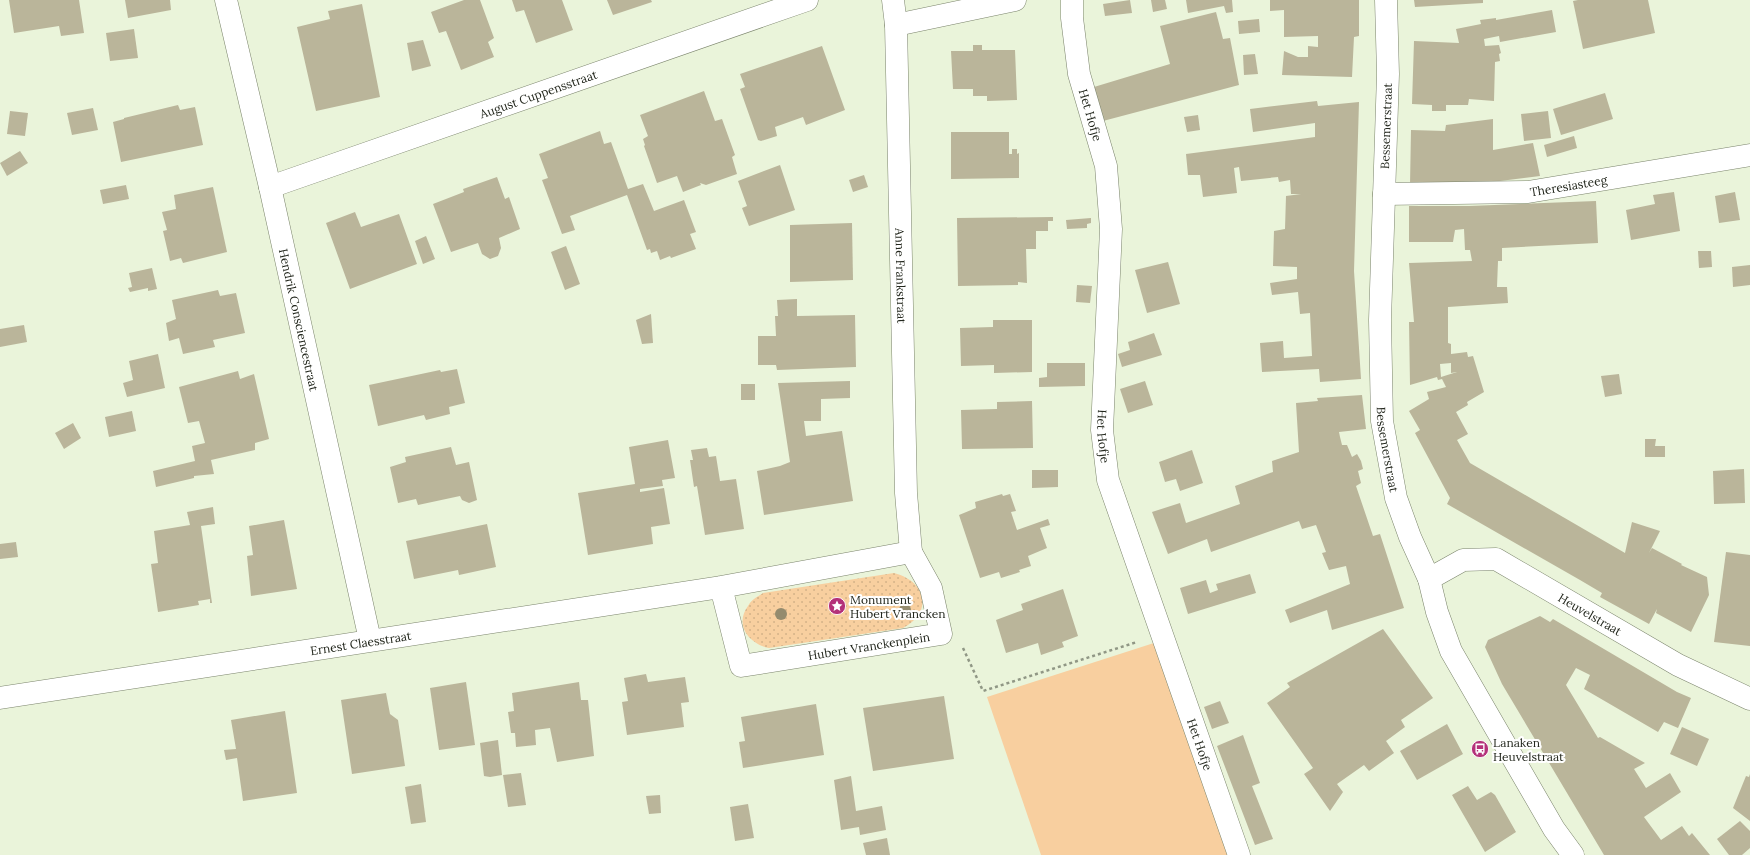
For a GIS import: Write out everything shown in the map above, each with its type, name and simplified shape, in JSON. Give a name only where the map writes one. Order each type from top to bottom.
[{"type":"street","name":"Hendrik Consciencestraat","points":[[226,0],[270,187],[370,640]]},
{"type":"street","name":"August Cuppensstraat","points":[[270,187],[807,0]]},
{"type":"street","name":"Anne Frankstraat","points":[[893,0],[896,26],[906,493],[911,552]]},
{"type":"street","points":[[896,26],[1016,0]]},
{"type":"street","name":"Het Hofje","points":[[1072,0],[1072,18],[1079,74],[1106,166],[1112,229],[1102,430],[1108,480],[1239,855]]},
{"type":"street","name":"Bessemerstraat","points":[[1386,0],[1388,74],[1380,320],[1382,421],[1396,498],[1410,537],[1429,579],[1437,612],[1451,651],[1554,830],[1573,855]]},
{"type":"street","name":"Theresiasteeg","points":[[1384,194],[1528,192],[1750,155]]},
{"type":"street","points":[[721,587],[911,552]]},
{"type":"street","name":"Hubert Vranckenplein","points":[[721,587],[741,666],[942,634],[931,588],[911,552]]},
{"type":"street","name":"Heuvelstraat","points":[[1429,579],[1463,560],[1496,559],[1678,665],[1750,699]]},
{"type":"street","name":"Ernest Claesstraat","points":[[0,698],[721,587]]},
{"type":"path","points":[[942,634],[955,629],[983,691],[1161,634]]},
{"type":"shaded area","points":[[894,573],[905,577],[913,583],[919,590],[922,598],[922,606],[919,614],[913,621],[903,628],[769,648],[762,646],[750,638],[743,627],[744,613],[749,604],[752,600],[763,593]]},
{"type":"shaded area","points":[[1157,642],[1233,855],[1041,855],[987,697]]},
{"type":"building","points":[[9,0],[79,0],[84,33],[61,36],[59,26],[14,33]]},
{"type":"building","points":[[125,0],[170,0],[171,10],[128,18]]},
{"type":"building","points":[[464,0],[480,0],[494,38],[488,42],[494,57],[461,70],[446,31],[439,33],[431,12]]},
{"type":"building","points":[[512,0],[562,0],[573,30],[536,43],[524,10],[516,12]]},
{"type":"building","points":[[607,0],[651,0],[652,2],[613,15]]},
{"type":"building","points":[[1130,0],[1132,13],[1105,16],[1103,4]]},
{"type":"building","points":[[1151,0],[1165,0],[1167,9],[1153,12]]},
{"type":"building","points":[[1186,0],[1232,0],[1233,12],[1226,13],[1224,6],[1188,13]]},
{"type":"building","points":[[1270,0],[1359,0],[1359,36],[1354,37],[1352,77],[1282,75],[1284,51],[1298,57],[1308,57],[1308,46],[1318,47],[1318,36],[1284,37],[1284,10],[1270,11]]},
{"type":"building","points":[[1414,0],[1483,0],[1483,3],[1415,7]]},
{"type":"building","points":[[1648,0],[1655,33],[1583,49],[1573,1]]},
{"type":"building","points":[[362,4],[380,97],[316,111],[297,27],[330,19],[328,11]]},
{"type":"building","points":[[1552,10],[1556,32],[1500,42],[1499,36],[1484,39],[1485,46],[1499,45],[1501,53],[1499,54],[1500,61],[1495,62],[1494,101],[1469,99],[1468,105],[1446,105],[1446,111],[1432,111],[1432,105],[1412,104],[1414,41],[1459,43],[1456,29],[1481,24],[1480,20],[1496,18],[1496,20]]},
{"type":"building","points":[[1216,12],[1223,39],[1230,38],[1239,85],[1103,121],[1094,87],[1170,64],[1160,26]]},
{"type":"building","points":[[1259,19],[1260,32],[1239,34],[1238,21]]},
{"type":"building","points":[[134,29],[138,58],[110,61],[106,33]]},
{"type":"building","points":[[423,40],[431,66],[412,71],[407,43]]},
{"type":"building","points":[[973,45],[982,45],[982,50],[1015,50],[1017,100],[987,101],[987,96],[973,96],[973,89],[953,89],[951,51],[973,51]]},
{"type":"building","points":[[822,46],[845,110],[806,125],[803,117],[775,127],[777,136],[761,141],[758,140],[740,89],[745,87],[740,74]]},
{"type":"building","points":[[1255,54],[1258,74],[1244,75],[1243,55]]},
{"type":"building","points":[[704,91],[715,121],[722,119],[735,155],[732,157],[737,174],[706,185],[700,183],[701,185],[683,192],[677,176],[657,183],[644,146],[643,139],[648,136],[640,115]]},
{"type":"building","points":[[1605,93],[1613,119],[1561,135],[1553,109]]},
{"type":"building","points":[[1317,101],[1318,106],[1359,102],[1354,271],[1361,379],[1320,382],[1319,369],[1262,372],[1260,343],[1283,341],[1284,358],[1312,356],[1310,313],[1300,314],[1298,292],[1272,295],[1270,283],[1297,279],[1297,267],[1273,266],[1274,231],[1285,229],[1286,196],[1301,194],[1291,194],[1290,180],[1279,182],[1278,177],[1241,181],[1239,167],[1234,168],[1237,193],[1203,197],[1200,175],[1188,175],[1186,154],[1315,137],[1315,123],[1253,132],[1250,109]]},
{"type":"building","points":[[178,105],[180,110],[195,107],[203,145],[121,162],[113,122]]},
{"type":"building","points":[[93,108],[98,130],[72,135],[67,113]]},
{"type":"building","points":[[10,111],[28,113],[25,136],[7,134]]},
{"type":"building","points":[[1548,111],[1551,138],[1524,141],[1521,114]]},
{"type":"building","points":[[1198,115],[1200,130],[1187,132],[1184,117]]},
{"type":"building","points":[[1493,119],[1493,150],[1533,143],[1540,176],[1460,186],[1410,185],[1411,130],[1445,131],[1446,125]]},
{"type":"building","points":[[600,131],[604,144],[611,142],[628,189],[643,184],[654,211],[684,200],[696,232],[690,234],[696,249],[671,258],[670,256],[660,260],[657,251],[651,253],[650,249],[647,250],[627,195],[570,216],[575,230],[562,234],[542,180],[548,178],[539,154]]},
{"type":"building","points":[[951,132],[1009,132],[1009,154],[1012,154],[1012,149],[1017,149],[1017,154],[1019,153],[1019,178],[951,179]]},
{"type":"building","points":[[1574,136],[1577,148],[1547,157],[1544,145]]},
{"type":"building","points":[[20,151],[28,163],[7,176],[0,163]]},
{"type":"building","points":[[780,165],[795,210],[749,226],[742,208],[747,206],[738,181]]},
{"type":"building","points":[[864,175],[868,187],[853,192],[849,180]]},
{"type":"building","points":[[497,177],[505,199],[509,197],[520,229],[499,238],[501,248],[498,256],[490,259],[482,254],[478,243],[451,252],[433,204],[464,192],[463,189]]},
{"type":"building","points":[[126,185],[129,199],[103,204],[100,190]]},
{"type":"building","points":[[213,187],[227,252],[183,263],[181,258],[170,261],[163,231],[167,230],[162,212],[176,209],[174,195]]},
{"type":"building","points":[[1674,192],[1680,231],[1631,240],[1626,210],[1655,204],[1653,195]]},
{"type":"building","points":[[1735,192],[1740,220],[1719,223],[1715,196]]},
{"type":"building","points":[[1596,201],[1598,243],[1502,248],[1502,261],[1498,261],[1497,287],[1507,287],[1508,303],[1448,307],[1448,343],[1451,344],[1451,354],[1467,352],[1468,357],[1473,356],[1484,392],[1467,402],[1468,405],[1456,412],[1468,434],[1457,440],[1470,463],[1625,553],[1632,522],[1660,531],[1649,553],[1652,548],[1682,564],[1681,565],[1707,577],[1709,595],[1691,632],[1656,613],[1657,609],[1649,624],[1600,597],[1602,593],[1447,504],[1450,498],[1415,433],[1420,430],[1409,411],[1429,399],[1427,392],[1446,387],[1442,379],[1438,380],[1437,377],[1410,385],[1409,322],[1414,322],[1409,263],[1472,261],[1470,250],[1465,250],[1464,229],[1455,230],[1453,242],[1409,242],[1409,206],[1469,206]],"holes":[[[1451,363],[1451,373],[1457,372],[1441,377],[1440,364]]]},
{"type":"building","points":[[355,212],[361,227],[399,214],[417,264],[350,289],[326,223]]},
{"type":"building","points":[[1053,217],[1053,221],[1048,221],[1048,231],[1036,231],[1036,249],[1026,249],[1027,283],[1018,282],[1018,285],[958,286],[957,218]]},
{"type":"building","points":[[1091,218],[1091,223],[1087,224],[1087,228],[1067,229],[1066,220]]},
{"type":"building","points":[[852,223],[853,280],[790,282],[790,225]]},
{"type":"building","points":[[426,236],[435,259],[423,264],[415,241]]},
{"type":"building","points":[[566,246],[580,284],[565,290],[551,252]]},
{"type":"building","points":[[1698,251],[1711,251],[1712,267],[1699,268]]},
{"type":"building","points":[[1168,262],[1180,304],[1147,313],[1135,270]]},
{"type":"building","points":[[1750,265],[1750,285],[1733,287],[1732,267]]},
{"type":"building","points":[[152,268],[157,289],[148,291],[148,288],[130,292],[128,288],[132,287],[129,273]]},
{"type":"building","points":[[1077,285],[1092,286],[1090,303],[1076,302]]},
{"type":"building","points":[[218,290],[220,296],[236,293],[245,333],[213,340],[215,347],[183,354],[179,338],[169,341],[166,323],[176,319],[172,300]]},
{"type":"building","points":[[797,299],[797,316],[855,315],[856,367],[777,370],[776,365],[758,365],[758,336],[776,336],[775,316],[778,316],[777,300]]},
{"type":"building","points":[[651,314],[653,343],[642,344],[636,320]]},
{"type":"building","points":[[993,320],[1032,320],[1032,372],[994,373],[994,365],[961,366],[960,328],[993,327]]},
{"type":"building","points":[[24,325],[27,342],[0,347],[0,329]]},
{"type":"building","points":[[1154,333],[1162,355],[1122,367],[1118,354],[1130,350],[1128,342]]},
{"type":"building","points":[[158,354],[165,388],[127,397],[123,383],[133,380],[129,361]]},
{"type":"building","points":[[1047,363],[1085,363],[1085,386],[1039,387],[1039,378],[1047,377]]},
{"type":"building","points":[[457,369],[465,403],[449,407],[450,414],[426,420],[424,415],[378,426],[369,385],[440,370],[441,372]]},
{"type":"building","points":[[238,371],[240,379],[254,374],[269,439],[255,443],[255,450],[211,460],[214,474],[194,476],[194,478],[156,487],[153,471],[195,461],[192,446],[205,443],[199,421],[188,423],[179,387]]},
{"type":"building","points":[[1619,374],[1622,394],[1605,397],[1601,376]]},
{"type":"building","points":[[850,381],[850,398],[821,399],[821,421],[804,421],[806,436],[842,431],[853,501],[764,515],[757,471],[780,466],[790,462],[778,383]]},
{"type":"building","points":[[1145,381],[1153,405],[1128,413],[1120,389]]},
{"type":"building","points":[[741,384],[755,384],[755,400],[741,400]]},
{"type":"building","points":[[1362,395],[1366,429],[1339,432],[1342,445],[1347,445],[1352,457],[1357,454],[1361,461],[1363,469],[1358,471],[1361,483],[1356,486],[1373,536],[1380,534],[1404,608],[1332,630],[1327,610],[1290,623],[1285,610],[1350,584],[1346,566],[1329,570],[1322,553],[1326,552],[1316,525],[1302,529],[1299,521],[1211,552],[1207,539],[1168,554],[1152,512],[1180,503],[1186,523],[1240,504],[1235,486],[1273,472],[1272,461],[1299,452],[1296,403],[1318,401],[1317,398]]},
{"type":"building","points":[[1032,401],[1033,448],[962,449],[961,410],[997,409],[997,402]]},
{"type":"building","points":[[132,411],[136,431],[109,437],[105,417]]},
{"type":"building","points":[[73,423],[81,438],[64,449],[55,433]]},
{"type":"building","points":[[1645,439],[1656,439],[1655,446],[1665,446],[1665,457],[1645,457]]},
{"type":"building","points":[[668,440],[675,478],[662,480],[663,486],[640,489],[640,492],[664,488],[670,524],[651,527],[653,544],[588,555],[578,493],[635,484],[629,447]]},
{"type":"building","points":[[451,447],[456,465],[469,462],[477,500],[469,503],[462,500],[460,496],[418,505],[416,499],[398,503],[390,467],[406,462],[405,457]]},
{"type":"building","points":[[707,448],[709,457],[716,456],[720,481],[736,479],[744,529],[705,535],[697,486],[694,487],[690,460],[693,460],[691,450]]},
{"type":"building","points":[[1192,450],[1203,483],[1180,491],[1176,479],[1165,482],[1159,462]]},
{"type":"building","points":[[1744,469],[1745,503],[1714,504],[1713,471]]},
{"type":"building","points":[[1032,470],[1058,470],[1058,487],[1032,488]]},
{"type":"building","points":[[1002,494],[1003,496],[1010,494],[1016,511],[1011,512],[1017,530],[1048,519],[1050,525],[1040,528],[1047,548],[1028,556],[1031,566],[1019,570],[1020,572],[1001,578],[999,572],[980,578],[959,515],[976,508],[975,502]]},
{"type":"building","points":[[213,507],[215,524],[201,526],[212,603],[210,603],[210,599],[198,601],[199,605],[158,612],[151,564],[158,563],[154,531],[190,525],[187,512]]},
{"type":"building","points":[[284,520],[297,589],[251,596],[247,556],[253,555],[249,526]]},
{"type":"building","points":[[487,524],[496,567],[459,575],[458,570],[414,579],[406,541]]},
{"type":"building","points":[[16,542],[18,557],[0,559],[0,544]]},
{"type":"building","points":[[1726,552],[1750,555],[1750,646],[1714,642]]},
{"type":"building","points":[[1250,574],[1256,593],[1188,614],[1180,588],[1206,580],[1210,593],[1218,590],[1216,584]]},
{"type":"building","points":[[1063,589],[1078,636],[1062,642],[1064,647],[1041,655],[1038,643],[1006,653],[996,620],[1023,610],[1021,604]]},
{"type":"building","points":[[1540,616],[1550,622],[1553,619],[1677,692],[1691,698],[1678,728],[1664,722],[1658,732],[1584,689],[1590,675],[1576,668],[1566,685],[1598,738],[1600,737],[1645,763],[1634,769],[1646,788],[1670,773],[1681,792],[1644,817],[1661,840],[1682,826],[1689,836],[1692,833],[1710,855],[1604,855],[1502,684],[1485,647],[1488,640]]},
{"type":"building","points":[[1383,629],[1433,698],[1401,720],[1405,727],[1386,741],[1394,753],[1369,771],[1364,765],[1337,784],[1343,792],[1330,811],[1304,774],[1313,768],[1267,703],[1290,687],[1287,683]]},
{"type":"building","points":[[646,674],[648,682],[685,677],[689,702],[681,703],[684,727],[627,735],[622,702],[628,701],[624,678]]},
{"type":"building","points":[[466,682],[475,745],[439,750],[430,688]]},
{"type":"building","points":[[579,682],[581,700],[588,700],[594,756],[557,762],[550,728],[535,730],[536,745],[516,747],[515,733],[511,733],[508,712],[514,711],[512,693]]},
{"type":"building","points":[[386,693],[390,714],[398,720],[405,766],[352,774],[341,700]]},
{"type":"building","points":[[944,696],[954,759],[873,771],[863,708]]},
{"type":"building","points":[[1220,701],[1229,723],[1212,729],[1204,707]]},
{"type":"building","points":[[816,704],[824,755],[743,768],[739,742],[745,741],[741,717]]},
{"type":"building","points":[[285,711],[297,793],[243,801],[237,758],[226,760],[224,750],[236,749],[231,720]]},
{"type":"building","points":[[1447,724],[1463,754],[1417,780],[1400,751]]},
{"type":"building","points":[[1682,727],[1709,739],[1697,766],[1670,754]]},
{"type":"building","points":[[1243,735],[1260,783],[1252,786],[1273,839],[1255,845],[1217,746]]},
{"type":"building","points":[[498,740],[502,775],[490,777],[484,776],[480,743]]},
{"type":"building","points":[[521,773],[526,805],[508,807],[503,775]]},
{"type":"building","points":[[1750,774],[1750,821],[1733,808],[1746,776],[1749,777]]},
{"type":"building","points":[[851,776],[856,811],[882,806],[886,830],[860,835],[859,827],[841,830],[834,780]]},
{"type":"building","points":[[421,784],[426,822],[411,824],[405,787]]},
{"type":"building","points":[[1468,786],[1477,800],[1491,792],[1495,795],[1516,832],[1485,852],[1452,795]]},
{"type":"building","points":[[660,795],[661,813],[649,814],[646,796]]},
{"type":"building","points":[[748,804],[754,838],[735,841],[730,807]]},
{"type":"building","points":[[1740,821],[1750,831],[1750,848],[1742,855],[1729,855],[1717,839]]},
{"type":"building","points":[[887,838],[890,855],[866,855],[863,843]]},
{"type":"place","name":"Monument Hubert Vrancken","points":[[837,606]]},
{"type":"place","name":"Lanaken Heuvelstraat","points":[[1480,749]]}]
